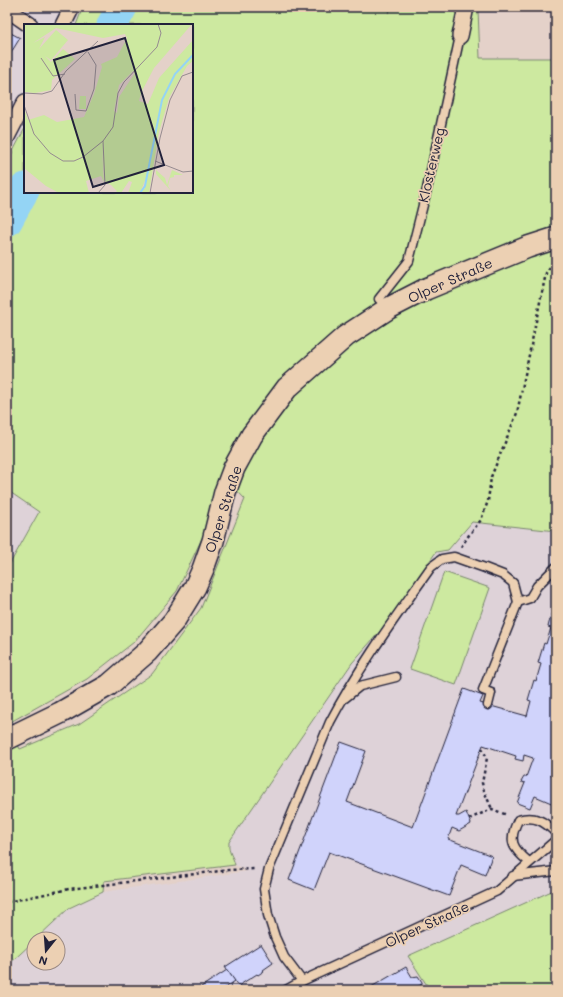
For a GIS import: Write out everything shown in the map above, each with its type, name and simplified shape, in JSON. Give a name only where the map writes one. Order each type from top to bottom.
[{"type":"main road","name":"Olper Straße","points":[[7,739],[60,713],[109,685],[147,652],[174,621],[195,587],[213,541],[234,468],[252,435],[287,388],[346,336],[389,308],[426,289],[528,247],[556,238]]},
{"type":"street","points":[[64,24],[72,7]]},
{"type":"street","name":"Klosterweg","points":[[460,36],[466,7]]},
{"type":"street","points":[[7,9],[29,24]]},
{"type":"street","points":[[7,137],[24,104]]},
{"type":"lane","name":"Klosterweg","points":[[389,308],[379,299],[409,261],[427,189],[460,36]]},
{"type":"lane","points":[[302,981],[284,957],[275,937],[268,915],[264,889],[269,868],[330,722],[341,701],[365,661],[431,567],[442,559],[454,557],[503,575],[512,583],[518,602],[483,690],[491,693],[488,705]]},
{"type":"lane","points":[[518,602],[530,598],[537,586],[556,567]]},
{"type":"lane","points":[[341,701],[360,686],[396,677]]},
{"type":"lane","points":[[529,862],[516,851],[512,841],[514,828],[518,820],[525,818],[540,820],[556,833]]},
{"type":"lane","name":"Olper Straße","points":[[286,990],[302,981],[496,891],[556,840]]},
{"type":"lane","points":[[512,876],[556,871]]},
{"type":"path","points":[[454,557],[469,535],[482,520],[488,501],[491,477],[517,413],[546,273],[556,257]]},
{"type":"path","points":[[482,748],[487,758],[482,783],[492,809]]},
{"type":"path","points":[[469,819],[492,809],[508,815]]},
{"type":"path","points":[[7,902],[69,889],[229,870],[269,868]]},
{"type":"shaded area","points":[[7,7],[83,7],[76,24],[24,24],[24,130],[7,163]]},
{"type":"shaded area","points":[[7,490],[39,512],[7,569]]},
{"type":"shaded area","points":[[472,522],[556,531],[556,889],[409,956],[430,990],[7,990],[7,966],[26,948],[26,971],[66,971],[66,931],[45,931],[69,908],[103,892],[248,871],[235,865],[234,859],[228,851],[229,842],[352,663],[381,630],[436,552],[448,550]]},
{"type":"green space","points":[[83,7],[393,7],[388,13],[394,7],[468,7],[478,10],[480,58],[556,58],[556,531],[472,522],[448,550],[436,552],[381,630],[352,663],[229,842],[229,849],[235,865],[104,881],[103,892],[69,908],[45,931],[26,931],[26,948],[7,966],[7,724],[7,569],[39,512],[7,490],[7,163],[24,130],[24,193],[193,193],[193,24],[76,24]],"holes":[[[223,476],[245,499],[201,608],[152,674],[79,724],[20,749],[7,724],[87,679],[134,642],[177,591],[204,534]]]},
{"type":"green space","points":[[444,572],[490,588],[456,685],[410,669]]},
{"type":"green space","points":[[556,889],[556,990],[430,990],[408,956]]},
{"type":"building","points":[[7,31],[20,38],[7,59]]},
{"type":"building","points":[[556,606],[556,770],[553,768],[551,775],[556,777],[556,805],[535,796],[530,808],[517,803],[525,783],[521,782],[524,777],[526,777],[533,758],[524,755],[523,761],[515,759],[516,756],[483,745],[456,816],[466,812],[471,824],[459,831],[452,828],[448,839],[492,856],[485,875],[461,865],[449,896],[329,852],[314,890],[289,880],[341,742],[366,751],[347,802],[413,827],[464,689],[483,696],[480,703],[527,716],[531,701],[528,700],[541,664],[538,663],[544,643],[546,644],[551,628],[548,627],[553,607]]},
{"type":"building","points":[[261,944],[273,963],[258,975],[257,974],[238,986],[225,967]]},
{"type":"building","points":[[406,967],[412,977],[418,976],[422,982],[422,984],[417,987],[419,990],[366,990]]},
{"type":"building","points":[[227,970],[235,981],[222,990],[192,990],[196,987],[198,989]]},
{"type":"waterway","points":[[113,24],[122,7]]},
{"type":"waterway","points":[[7,221],[24,190]]}]
